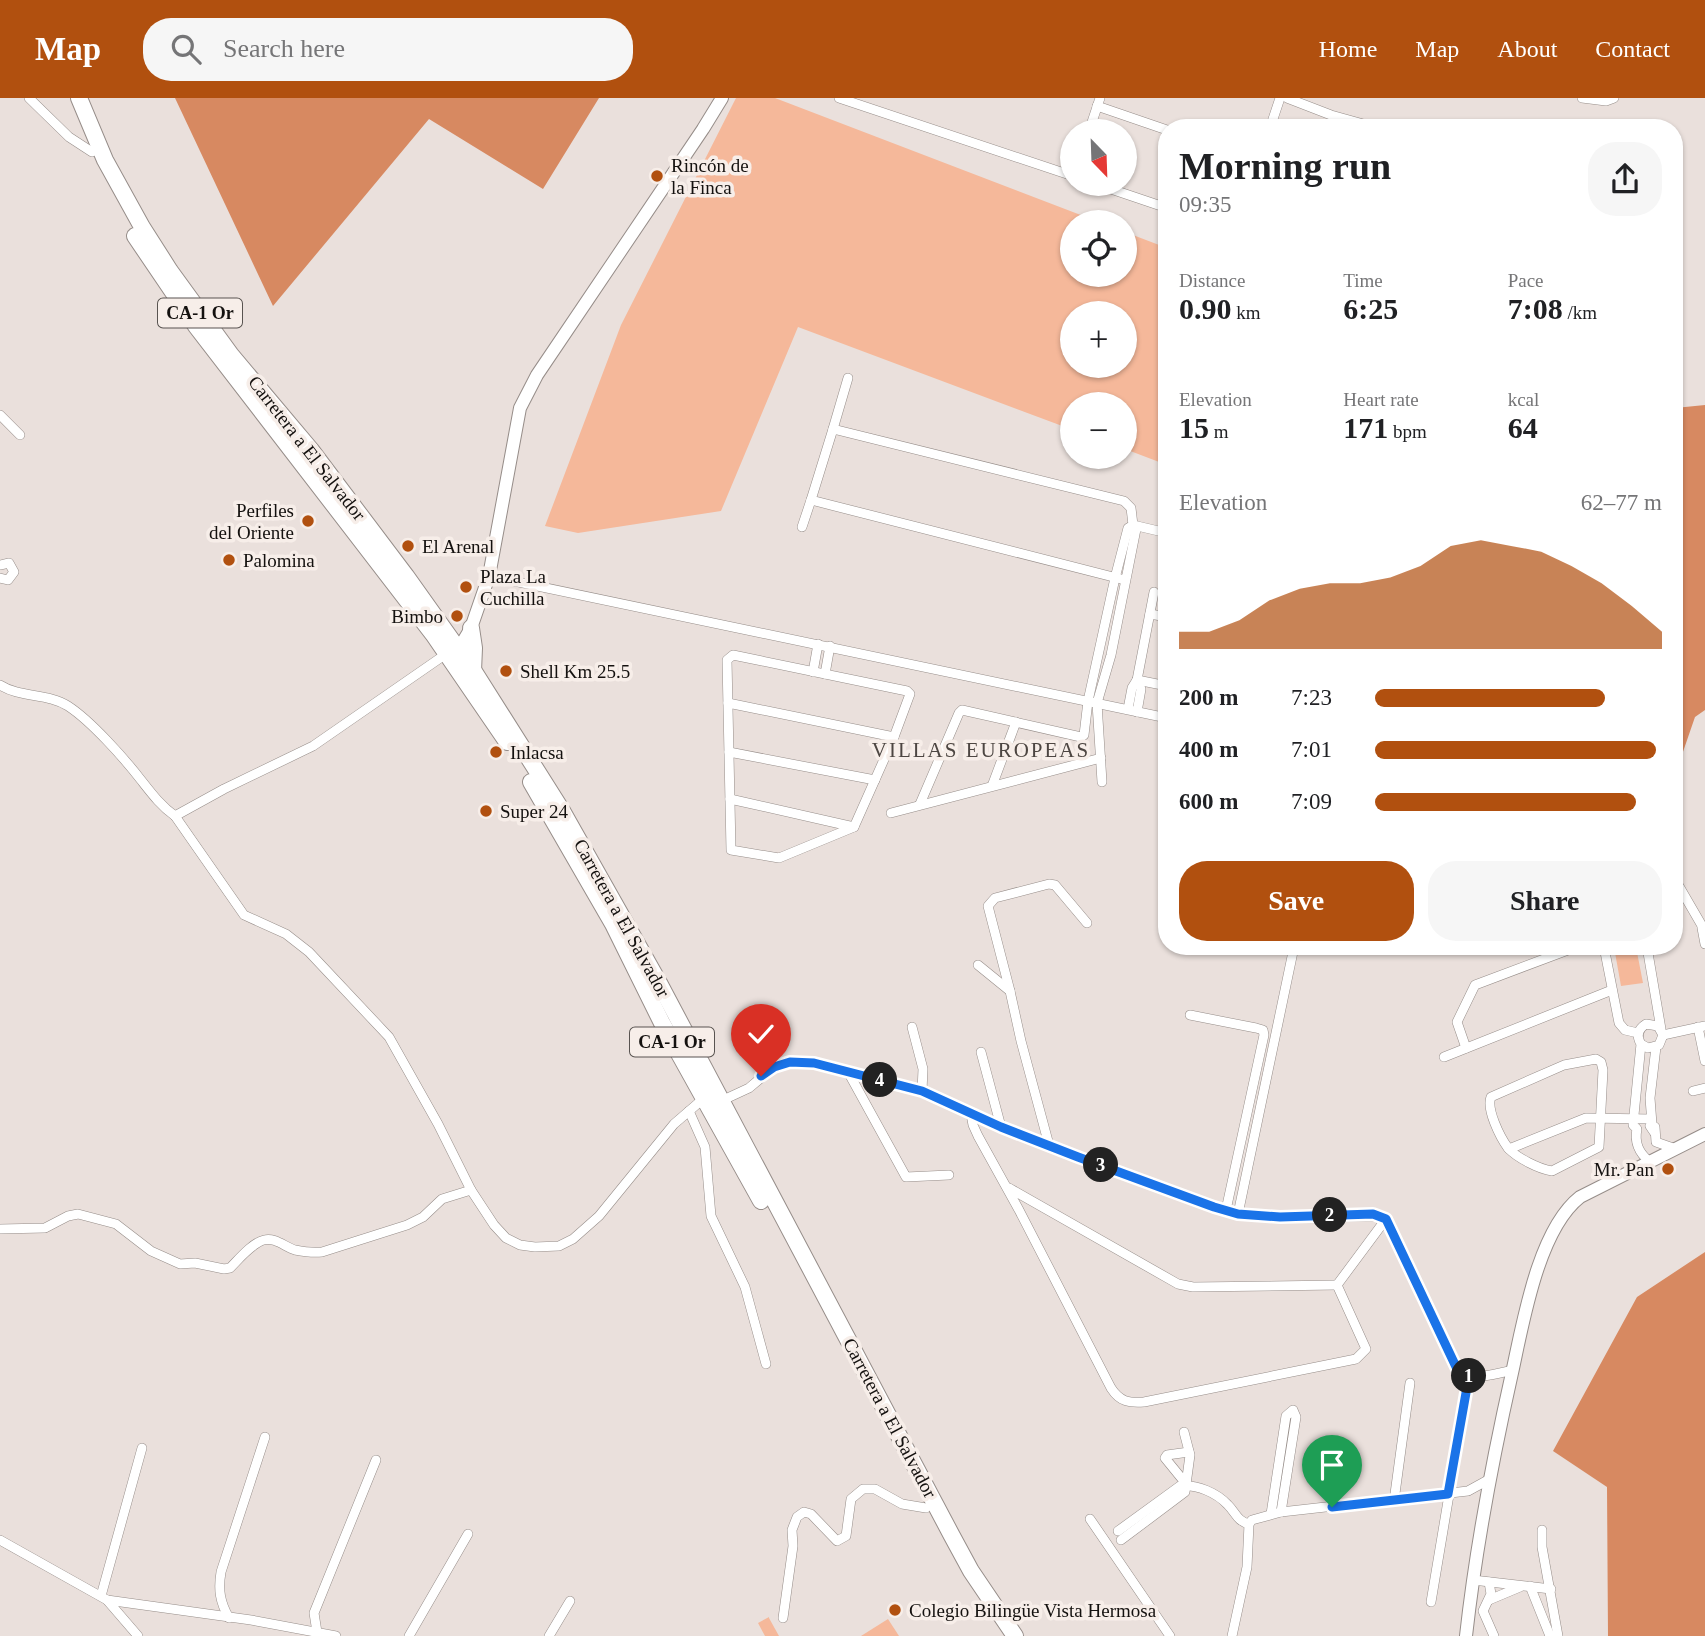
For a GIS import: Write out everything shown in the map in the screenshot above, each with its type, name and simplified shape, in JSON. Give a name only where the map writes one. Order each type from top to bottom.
[{"type":"highway","name":"Carretera a El Salvador","points":[[69,98],[122,214],[160,277],[379,561],[473,671],[561,809],[658,981],[971,1571],[1015,1636]]},
{"type":"highway","name":"Carretera a El Salvador","points":[[79,98],[105,160],[170,271],[231,355],[311,450],[354,507],[452,648],[614,924],[703,1099],[788,1248],[926,1508],[970,1586],[1003,1636]]},
{"type":"highway","points":[[307,470],[315,465],[354,507]]},
{"type":"highway","points":[[452,648],[470,630]]},
{"type":"highway","points":[[470,630],[474,648],[473,671]]},
{"type":"highway","points":[[660,1018],[665,1010],[668,1010],[692,1055],[706,1072]]},
{"type":"main road","points":[[470,630],[489,576],[515,427],[528,391],[722,98]]},
{"type":"main road","points":[[1466,1636],[1488,1480],[1526,1307],[1554,1230],[1575,1201],[1705,1134]]},
{"type":"street","points":[[29,98],[69,137],[92,152]]},
{"type":"street","points":[[839,98],[1060,172]]},
{"type":"street","points":[[1273,119],[1280,98]]},
{"type":"street","points":[[1287,98],[1345,119]]},
{"type":"street","points":[[1582,98],[1606,101],[1614,98]]},
{"type":"street","points":[[1093,119],[1099,102],[1158,126]]},
{"type":"street","points":[[1132,196],[1158,205]]},
{"type":"street","points":[[802,527],[848,378]]},
{"type":"street","points":[[0,415],[20,436]]},
{"type":"street","points":[[833,429],[1124,501],[1131,508],[1136,529],[1120,579],[1109,630],[1111,655],[1093,702],[1086,732],[1082,737],[967,710],[960,712],[920,804]]},
{"type":"street","points":[[811,500],[1120,579]]},
{"type":"street","points":[[1133,525],[1158,531]]},
{"type":"street","points":[[0,565],[9,563],[15,572],[8,580],[0,578]]},
{"type":"street","points":[[489,576],[1158,716]]},
{"type":"street","points":[[1133,710],[1141,689],[1137,680],[1154,592]]},
{"type":"street","points":[[1150,614],[1158,616]]},
{"type":"street","points":[[813,671],[818,644]]},
{"type":"street","points":[[825,674],[830,646]]},
{"type":"street","points":[[174,816],[313,746],[452,648]]},
{"type":"street","points":[[730,656],[813,671],[907,691],[910,694],[910,701],[854,827],[779,858],[730,850],[727,660],[730,656]]},
{"type":"street","points":[[1137,680],[1158,684]]},
{"type":"street","points":[[0,685],[10,691],[66,705],[115,751],[162,807],[174,816],[244,915],[286,934],[309,951],[389,1037],[471,1189],[494,1226],[506,1238],[520,1245],[559,1246],[573,1239],[598,1216],[674,1124],[703,1099]]},
{"type":"street","points":[[1093,702],[1098,727],[1102,782]]},
{"type":"street","points":[[728,703],[894,737]]},
{"type":"street","points":[[992,786],[1016,722]]},
{"type":"street","points":[[1086,727],[1098,727]]},
{"type":"street","points":[[729,752],[875,779]]},
{"type":"street","points":[[891,813],[1101,758]]},
{"type":"street","points":[[730,799],[854,827]]},
{"type":"street","points":[[1049,1145],[988,906],[995,898],[1055,885],[1087,923]]},
{"type":"street","points":[[1683,893],[1704,930],[1705,944]]},
{"type":"street","points":[[1238,1214],[1292,955]]},
{"type":"street","points":[[1466,1048],[1457,1022],[1475,985],[1555,955]]},
{"type":"street","points":[[1605,955],[1622,1027],[1638,1033]]},
{"type":"street","points":[[1641,1044],[1648,1048],[1656,1047],[1662,1041],[1648,955]]},
{"type":"street","points":[[978,965],[1010,991]]},
{"type":"street","points":[[1444,1057],[1612,990]]},
{"type":"street","points":[[1190,1015],[1256,1028],[1263,1030],[1264,1035],[1226,1210]]},
{"type":"street","points":[[1638,1033],[1643,1026],[1650,1024],[1662,1032],[1702,1027],[1705,1061]]},
{"type":"street","points":[[912,1027],[923,1069],[922,1091]]},
{"type":"street","points":[[1626,1174],[1638,1143],[1637,1129],[1633,1122],[1641,1044],[1638,1033]]},
{"type":"street","points":[[1653,1160],[1654,1131],[1650,1098],[1656,1047]]},
{"type":"street","points":[[981,1052],[1001,1127]]},
{"type":"street","points":[[1596,1059],[1601,1062],[1603,1070],[1599,1147],[1557,1170],[1548,1171],[1509,1149],[1489,1110],[1491,1097],[1564,1065],[1596,1059]]},
{"type":"street","points":[[721,1101],[749,1088],[774,1067],[790,1062],[814,1063],[922,1091],[1001,1127],[1238,1214],[1280,1217],[1373,1214],[1386,1219],[1458,1371],[1469,1376],[1493,1375],[1513,1370]]},
{"type":"street","points":[[847,1070],[906,1177],[949,1175]]},
{"type":"street","points":[[1693,1091],[1705,1088]]},
{"type":"street","points":[[689,1111],[705,1147],[711,1216],[745,1287],[766,1364]]},
{"type":"street","points":[[971,1114],[978,1136],[1111,1388],[1116,1396],[1128,1403],[1356,1359],[1366,1349],[1337,1285]]},
{"type":"street","points":[[1509,1149],[1586,1118],[1633,1122],[1654,1131],[1676,1149]]},
{"type":"street","points":[[1638,1143],[1654,1131]]},
{"type":"street","points":[[1638,1143],[1653,1160]]},
{"type":"street","points":[[1007,1188],[1178,1284],[1193,1287],[1337,1285]]},
{"type":"street","points":[[0,1229],[45,1228],[78,1214],[116,1224],[151,1251],[180,1264],[195,1263],[225,1269],[230,1268],[258,1242],[266,1239],[308,1253],[323,1252],[407,1225],[423,1217],[442,1199],[471,1189]]},
{"type":"street","points":[[1337,1285],[1386,1219]]},
{"type":"street","points":[[1431,1602],[1469,1376]]},
{"type":"street","points":[[1394,1500],[1410,1383]]},
{"type":"street","points":[[1293,1410],[1296,1417],[1276,1513],[1286,1416],[1293,1410]]},
{"type":"street","points":[[1184,1432],[1189,1452],[1187,1485]]},
{"type":"street","points":[[229,1618],[220,1599],[218,1587],[265,1437]]},
{"type":"street","points":[[104,1598],[142,1448]]},
{"type":"street","points":[[1187,1485],[1165,1458],[1167,1455],[1189,1452]]},
{"type":"street","points":[[317,1632],[314,1613],[376,1460]]},
{"type":"street","points":[[1232,1636],[1247,1567],[1249,1524],[1252,1520],[1276,1513],[1468,1491],[1488,1480]]},
{"type":"street","points":[[1119,1535],[1150,1513],[1180,1486],[1187,1485],[1213,1493],[1228,1505],[1238,1519],[1249,1524]]},
{"type":"street","points":[[783,1618],[793,1546],[792,1530],[800,1513],[811,1514],[837,1541],[846,1536],[851,1499],[863,1489],[875,1489],[902,1504],[926,1508]]},
{"type":"street","points":[[1090,1519],[1170,1636]]},
{"type":"street","points":[[1542,1530],[1542,1547],[1558,1636]]},
{"type":"street","points":[[409,1636],[468,1534]]},
{"type":"street","points":[[0,1540],[104,1598],[138,1636]]},
{"type":"street","points":[[1472,1587],[1489,1582],[1551,1589]]},
{"type":"street","points":[[1489,1582],[1490,1597],[1483,1611],[1494,1636]]},
{"type":"street","points":[[1472,1587],[1490,1597],[1526,1586]]},
{"type":"street","points":[[1526,1586],[1550,1636]]},
{"type":"street","points":[[104,1598],[336,1636]]},
{"type":"street","points":[[549,1636],[570,1601]]},
{"type":"shaded area","points":[[175,98],[599,98],[543,189],[429,119],[273,306]]},
{"type":"shaded area","points":[[736,98],[775,98],[1068,210],[1060,210],[1060,287],[1137,287],[1137,237],[1158,245],[1158,462],[1137,454],[1137,392],[1060,392],[1060,425],[798,327],[721,511],[578,533],[545,526],[621,325]]},
{"type":"shaded area","points":[[1705,405],[1705,710],[1695,717],[1683,752],[1683,407]]},
{"type":"shaded area","points":[[1615,955],[1638,955],[1643,983],[1621,986]]},
{"type":"shaded area","points":[[1705,1252],[1705,1636],[1608,1636],[1607,1487],[1553,1451],[1637,1297]]},
{"type":"shaded area","points":[[769,1617],[779,1636],[765,1636],[758,1623]]},
{"type":"shaded area","points":[[888,1619],[899,1636],[861,1636]]},
{"type":"place","name":"Rincón de la Finca","points":[[657,176]]},
{"type":"place","name":"Perfiles del Oriente","points":[[308,521]]},
{"type":"place","name":"El Arenal","points":[[408,546]]},
{"type":"place","name":"Palomina","points":[[229,560]]},
{"type":"place","name":"Plaza La Cuchilla","points":[[466,587]]},
{"type":"place","name":"Bimbo","points":[[457,616]]},
{"type":"place","name":"Shell Km 25.5","points":[[506,671]]},
{"type":"place","name":"Inlacsa","points":[[496,752]]},
{"type":"place","name":"Super 24","points":[[486,811]]},
{"type":"place","name":"Mr. Pan","points":[[1668,1169]]},
{"type":"place","name":"Colegio Bilingüe Vista Hermosa","points":[[895,1610]]},
{"type":"district","name":"VILLAS EUROPEAS","points":[[981,750]]},
{"type":"route","points":[[761,1076],[774,1067],[790,1062],[814,1063],[922,1091],[1001,1127],[1078,1157],[1238,1214],[1280,1217],[1373,1214],[1386,1219],[1458,1371],[1469,1376],[1448,1494],[1332,1507]]}]
